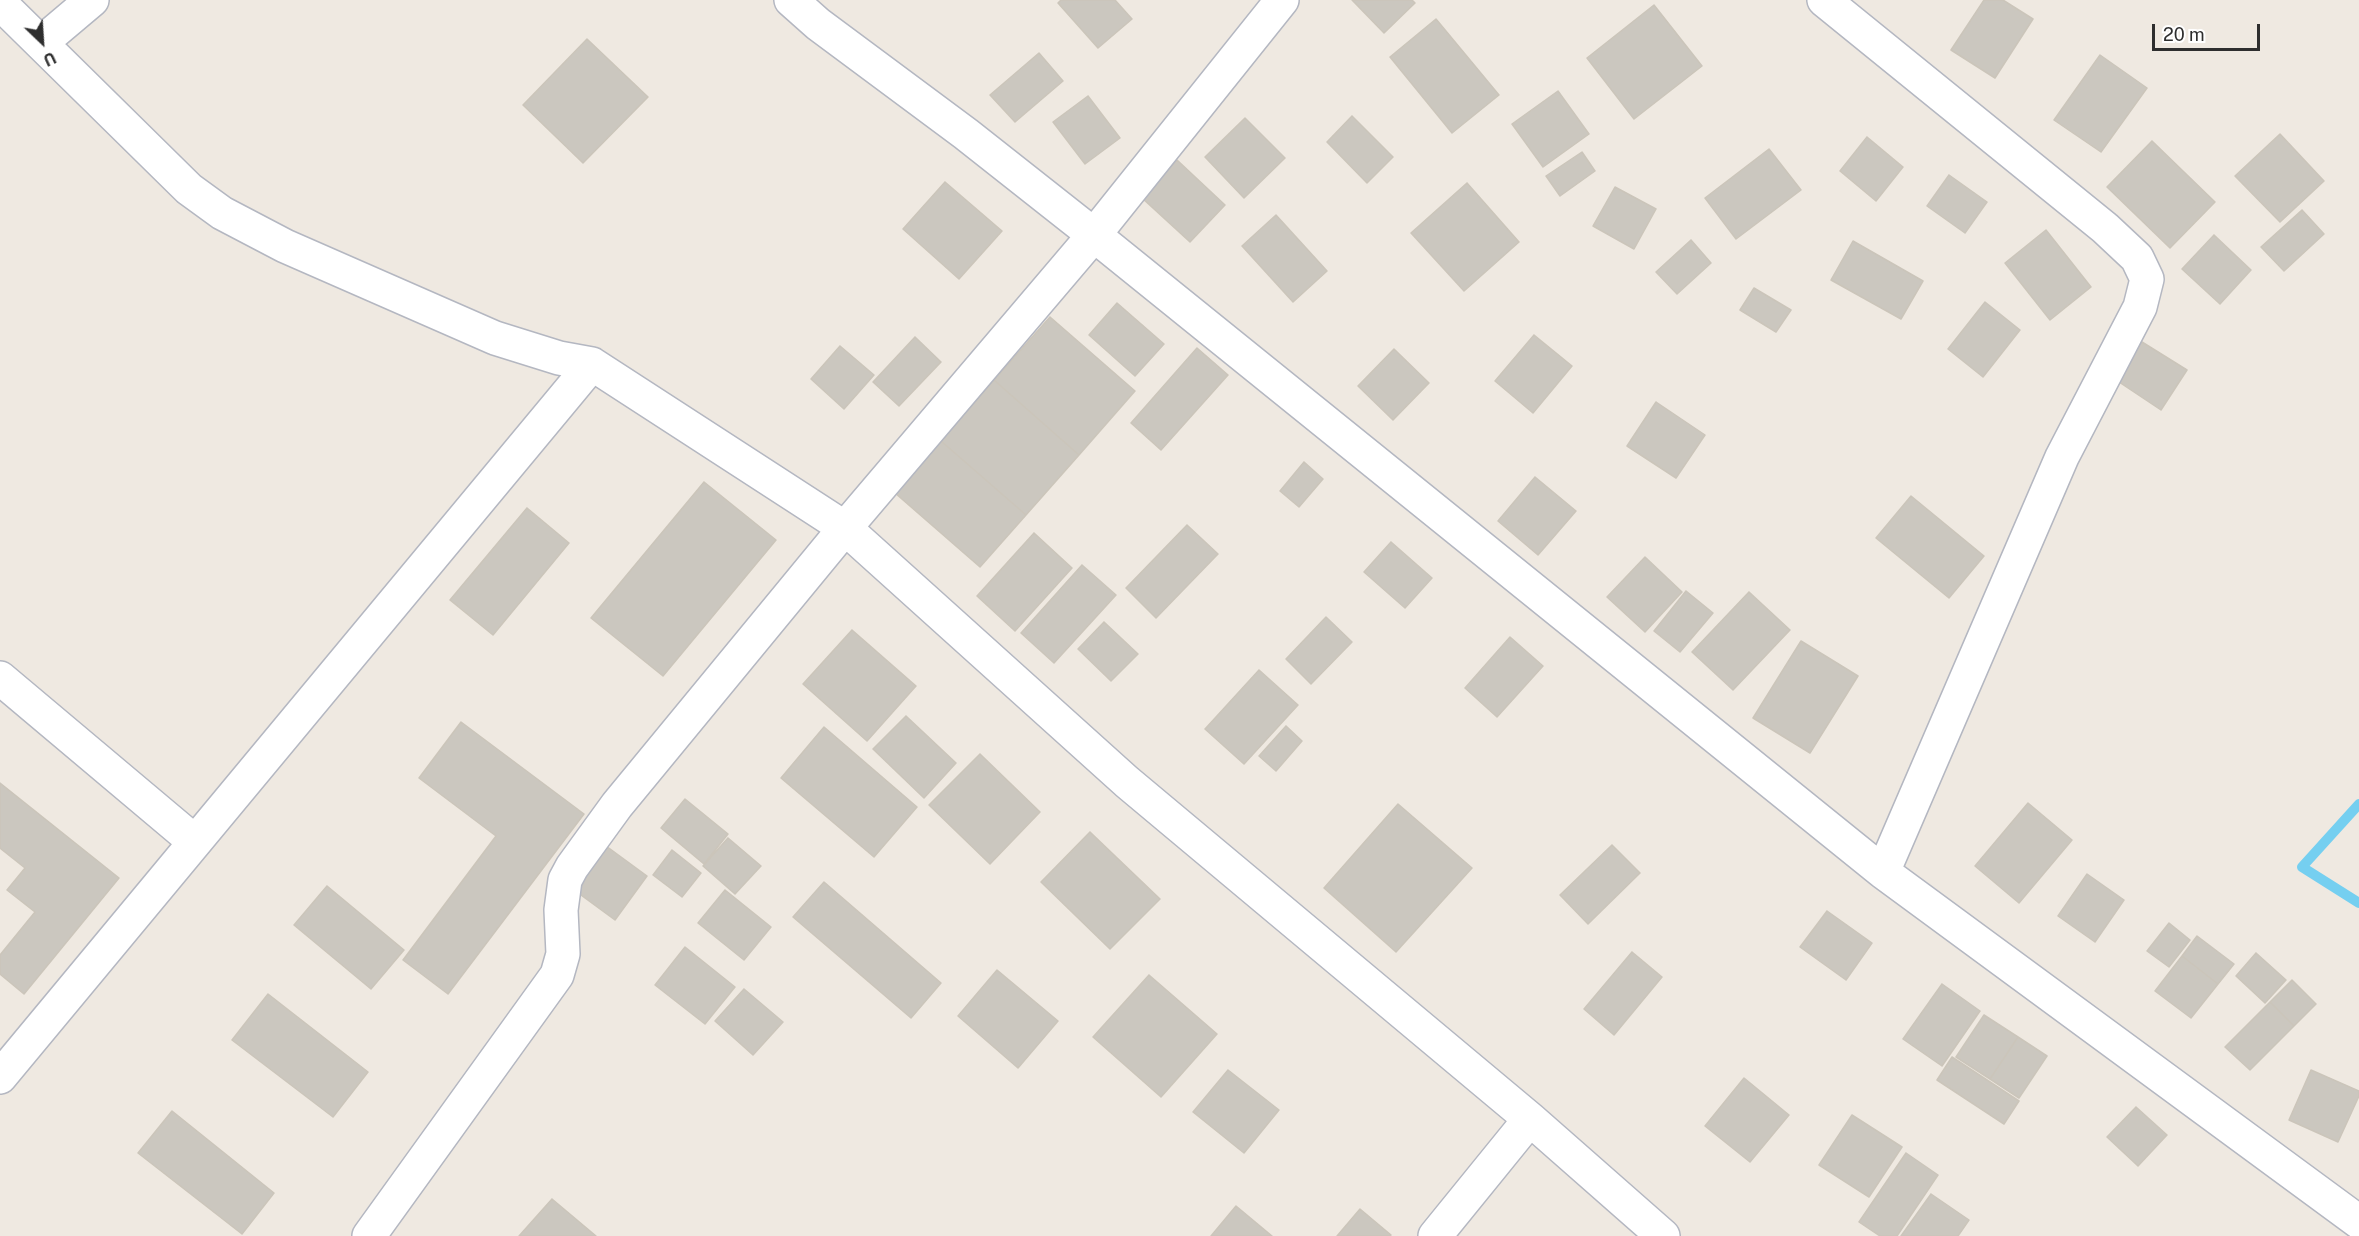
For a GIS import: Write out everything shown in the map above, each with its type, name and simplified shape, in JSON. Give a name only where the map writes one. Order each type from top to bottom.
[{"type":"street","points":[[41,43],[92,0]]},
{"type":"street","points":[[791,0],[818,24],[966,134],[1094,235],[1882,872],[2359,1222]]},
{"type":"street","points":[[369,1236],[557,975],[563,954],[562,894],[566,880],[572,867],[617,805],[845,528],[1094,235],[1282,0]]},
{"type":"street","points":[[1824,0],[2105,228],[2137,258],[2147,279],[2140,307],[2062,457],[1882,872]]},
{"type":"street","points":[[0,3],[189,189],[222,213],[285,246],[495,338],[559,358],[592,364],[845,528],[1127,782],[1530,1119],[1663,1236]]},
{"type":"street","points":[[0,1077],[592,364]]},
{"type":"street","points":[[0,678],[195,842]]},
{"type":"street","points":[[1435,1236],[1530,1119]]},
{"type":"building","points":[[1061,0],[1115,0],[1132,19],[1098,48],[1058,3]]},
{"type":"building","points":[[1352,0],[1412,0],[1415,3],[1384,33]]},
{"type":"building","points":[[1984,0],[2003,0],[2033,19],[1995,78],[1951,50]]},
{"type":"building","points":[[1654,5],[1702,66],[1634,119],[1587,58]]},
{"type":"building","points":[[1436,19],[1499,95],[1452,133],[1390,57]]},
{"type":"building","points":[[587,39],[648,97],[583,163],[523,105]]},
{"type":"building","points":[[1039,53],[1063,81],[1015,122],[990,95]]},
{"type":"building","points":[[2100,55],[2147,88],[2101,152],[2054,120]]},
{"type":"building","points":[[1558,91],[1589,134],[1543,167],[1512,124]]},
{"type":"building","points":[[1088,96],[1120,138],[1085,164],[1053,122]]},
{"type":"building","points":[[1352,116],[1393,157],[1367,183],[1327,142]]},
{"type":"building","points":[[1245,118],[1285,158],[1244,198],[1205,157]]},
{"type":"building","points":[[2280,134],[2324,181],[2280,222],[2235,176]]},
{"type":"building","points":[[1867,137],[1903,167],[1876,201],[1840,171]]},
{"type":"building","points":[[2152,141],[2215,202],[2170,248],[2107,187]]},
{"type":"building","points":[[1769,149],[1801,190],[1736,239],[1705,198]]},
{"type":"building","points":[[1582,152],[1595,171],[1560,196],[1546,176]]},
{"type":"building","points":[[1177,160],[1225,205],[1190,242],[1142,198]]},
{"type":"building","points":[[1949,175],[1987,202],[1965,233],[1927,206]]},
{"type":"building","points":[[945,182],[1002,231],[959,279],[903,229]]},
{"type":"building","points":[[1467,183],[1519,242],[1464,291],[1411,233]]},
{"type":"building","points":[[1615,187],[1656,209],[1634,249],[1593,226]]},
{"type":"building","points":[[2302,210],[2324,234],[2284,271],[2261,247]]},
{"type":"building","points":[[1276,215],[1327,271],[1293,302],[1242,246]]},
{"type":"building","points":[[2046,230],[2091,287],[2050,320],[2005,263]]},
{"type":"building","points":[[2214,235],[2251,270],[2220,304],[2182,269]]},
{"type":"building","points":[[1691,240],[1711,263],[1677,294],[1656,272]]},
{"type":"building","points":[[1853,241],[1923,281],[1901,319],[1831,280]]},
{"type":"building","points":[[1754,288],[1791,310],[1776,332],[1740,310]]},
{"type":"building","points":[[1985,302],[2020,330],[1983,377],[1948,349]]},
{"type":"building","points":[[1117,303],[1164,344],[1135,376],[1089,335]]},
{"type":"building","points":[[1050,317],[1135,391],[1079,455],[994,380]]},
{"type":"building","points":[[1534,335],[1572,366],[1533,413],[1495,381]]},
{"type":"building","points":[[915,337],[941,362],[899,406],[873,382]]},
{"type":"building","points":[[2142,342],[2187,370],[2161,410],[2116,380]]},
{"type":"building","points":[[840,346],[874,375],[844,409],[811,379]]},
{"type":"building","points":[[1197,348],[1228,375],[1161,450],[1131,423]]},
{"type":"building","points":[[1394,349],[1429,383],[1393,420],[1358,386]]},
{"type":"building","points":[[994,380],[1079,455],[1026,515],[941,441]]},
{"type":"building","points":[[1656,402],[1705,435],[1676,478],[1627,446]]},
{"type":"building","points":[[941,441],[1026,515],[980,567],[895,493]]},
{"type":"building","points":[[1304,462],[1323,479],[1299,507],[1280,491]]},
{"type":"building","points":[[1535,477],[1576,511],[1538,555],[1498,521]]},
{"type":"building","points":[[704,482],[776,540],[663,676],[591,618]]},
{"type":"building","points":[[1911,496],[1984,556],[1949,598],[1876,538]]},
{"type":"building","points":[[527,508],[569,543],[493,635],[450,600]]},
{"type":"building","points":[[1187,525],[1218,554],[1156,618],[1126,588]]},
{"type":"building","points":[[1034,533],[1072,568],[1015,631],[977,596]]},
{"type":"building","points":[[1391,542],[1432,578],[1405,608],[1364,572]]},
{"type":"building","points":[[1645,557],[1682,592],[1645,632],[1607,597]]},
{"type":"building","points":[[1082,565],[1116,595],[1054,663],[1021,633]]},
{"type":"building","points":[[1686,591],[1713,613],[1680,652],[1654,631]]},
{"type":"building","points":[[1749,592],[1790,630],[1733,690],[1692,652]]},
{"type":"building","points":[[1326,617],[1352,642],[1311,684],[1286,659]]},
{"type":"building","points":[[1104,622],[1138,654],[1111,681],[1078,649]]},
{"type":"building","points":[[852,630],[916,686],[867,741],[803,684]]},
{"type":"building","points":[[1510,637],[1543,666],[1497,717],[1465,688]]},
{"type":"building","points":[[1801,641],[1858,676],[1810,753],[1753,718]]},
{"type":"building","points":[[1259,670],[1298,705],[1244,764],[1205,729]]},
{"type":"building","points":[[906,716],[956,763],[924,798],[873,749]]},
{"type":"building","points":[[461,722],[584,814],[448,994],[403,960],[496,836],[419,778]]},
{"type":"building","points":[[1286,726],[1302,741],[1276,771],[1259,756]]},
{"type":"building","points":[[824,727],[917,807],[874,857],[781,778]]},
{"type":"building","points":[[980,754],[1040,812],[990,864],[929,805]]},
{"type":"building","points":[[0,783],[119,878],[24,994],[0,974],[0,955],[35,912],[7,890],[25,868],[0,848]]},
{"type":"building","points":[[685,799],[728,834],[704,864],[661,828]]},
{"type":"building","points":[[2028,803],[2072,840],[2019,903],[1975,866]]},
{"type":"building","points":[[1398,804],[1472,868],[1396,952],[1324,888]]},
{"type":"building","points":[[1090,832],[1160,899],[1110,949],[1041,882]]},
{"type":"building","points":[[728,838],[761,866],[735,894],[703,866]]},
{"type":"building","points":[[602,843],[647,876],[615,920],[570,887]]},
{"type":"building","points":[[1612,845],[1640,873],[1588,924],[1560,895]]},
{"type":"building","points":[[672,850],[701,873],[682,897],[653,875]]},
{"type":"building","points":[[2087,874],[2124,900],[2095,942],[2058,916]]},
{"type":"building","points":[[824,882],[941,983],[911,1018],[793,917]]},
{"type":"building","points":[[327,886],[404,950],[371,989],[294,925]]},
{"type":"building","points":[[725,890],[771,927],[744,960],[698,923]]},
{"type":"building","points":[[1827,911],[1872,943],[1846,980],[1800,947]]},
{"type":"building","points":[[2169,923],[2190,940],[2169,967],[2147,951]]},
{"type":"building","points":[[2197,936],[2234,964],[2218,984],[2182,956]]},
{"type":"building","points":[[685,947],[735,987],[705,1024],[655,985]]},
{"type":"building","points":[[1632,952],[1662,977],[1614,1035],[1584,1009]]},
{"type":"building","points":[[2256,953],[2286,980],[2265,1003],[2236,976]]},
{"type":"building","points":[[2182,956],[2218,984],[2191,1018],[2155,991]]},
{"type":"building","points":[[997,970],[1058,1021],[1018,1068],[958,1016]]},
{"type":"building","points":[[1149,975],[1217,1034],[1161,1097],[1093,1037]]},
{"type":"building","points":[[2292,980],[2316,1004],[2294,1026],[2270,1002]]},
{"type":"building","points":[[1942,984],[1980,1011],[1942,1066],[1903,1039]]},
{"type":"building","points":[[744,989],[783,1022],[753,1055],[715,1021]]},
{"type":"building","points":[[268,994],[368,1072],[333,1117],[232,1040]]},
{"type":"building","points":[[2270,1002],[2294,1026],[2250,1070],[2225,1047]]},
{"type":"building","points":[[1984,1015],[2018,1037],[1990,1079],[1956,1057]]},
{"type":"building","points":[[2018,1037],[2047,1056],[2019,1098],[1990,1079]]},
{"type":"building","points":[[1952,1057],[2019,1101],[2004,1124],[1937,1080]]},
{"type":"building","points":[[1228,1070],[1279,1110],[1244,1153],[1193,1112]]},
{"type":"building","points":[[2311,1070],[2359,1091],[2359,1096],[2338,1142],[2289,1120]]},
{"type":"building","points":[[1744,1078],[1789,1115],[1750,1162],[1705,1126]]},
{"type":"building","points":[[2136,1107],[2167,1135],[2138,1166],[2107,1137]]},
{"type":"building","points":[[172,1111],[274,1193],[242,1234],[138,1153]]},
{"type":"building","points":[[1852,1115],[1902,1147],[1869,1197],[1819,1165]]},
{"type":"building","points":[[1906,1153],[1938,1175],[1897,1236],[1880,1236],[1859,1222]]},
{"type":"building","points":[[1931,1194],[1969,1220],[1958,1236],[1901,1236]]},
{"type":"building","points":[[552,1199],[596,1236],[519,1236]]},
{"type":"building","points":[[1236,1206],[1272,1236],[1211,1236]]},
{"type":"building","points":[[1360,1209],[1391,1235],[1337,1236]]},
{"type":"waterway","points":[[2359,804],[2302,867],[2359,903]]}]
